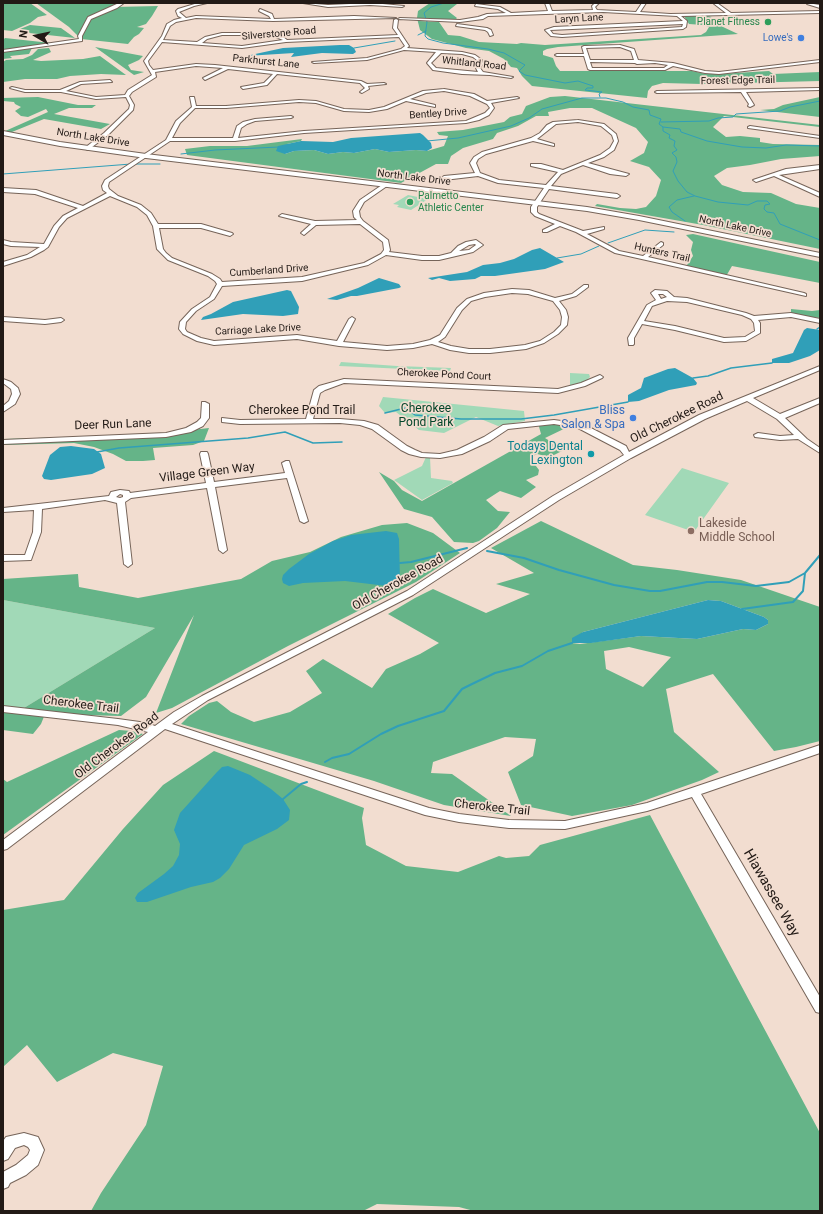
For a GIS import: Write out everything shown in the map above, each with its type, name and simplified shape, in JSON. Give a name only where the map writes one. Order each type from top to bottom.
[{"type":"main road","points":[[809,3],[820,7]]},
{"type":"main road","name":"North Lake Drive","points":[[3,133],[88,148],[146,156],[385,184],[617,214],[820,255]]},
{"type":"street","points":[[3,51],[78,42],[81,40],[80,36],[89,18],[122,3]]},
{"type":"street","points":[[184,18],[179,15],[178,12],[183,8],[191,4],[205,3]]},
{"type":"street","points":[[305,3],[328,6],[370,4],[398,15],[425,20],[456,22],[510,14],[596,12],[678,15],[820,11]]},
{"type":"street","points":[[405,49],[406,44],[399,36],[394,26],[398,15],[407,3]]},
{"type":"street","points":[[547,3],[551,13]]},
{"type":"street","points":[[596,12],[593,7],[597,3]]},
{"type":"street","points":[[637,13],[644,3]]},
{"type":"street","points":[[715,3],[730,14]]},
{"type":"street","points":[[475,5],[499,8],[510,14]]},
{"type":"street","points":[[260,10],[271,15],[273,20]]},
{"type":"street","points":[[12,88],[25,90],[61,91],[100,98],[127,96],[132,90],[152,79],[154,75],[153,71],[147,65],[146,61],[161,41],[169,24],[184,18],[202,17],[273,20],[398,15]]},
{"type":"street","points":[[678,15],[684,19],[685,23]]},
{"type":"street","points":[[456,22],[460,26],[487,29],[490,31],[490,35]]},
{"type":"street","name":"Laryn Lane","points":[[685,23],[683,28],[677,29],[562,36],[552,35],[547,30],[556,27],[685,23]]},
{"type":"street","points":[[197,44],[206,38],[222,34],[271,34],[281,37],[286,41]]},
{"type":"street","name":"Silverstone Road","points":[[161,41],[242,47],[330,37],[399,36]]},
{"type":"street","points":[[637,62],[633,50],[620,46],[584,47],[590,69],[666,69],[673,64]]},
{"type":"street","points":[[314,62],[367,59],[405,49],[462,53],[476,57],[481,64],[478,68],[480,73]]},
{"type":"street","name":"Whitland Road","points":[[439,52],[429,62],[432,67],[440,70],[511,77]]},
{"type":"street","points":[[557,55],[586,55]]},
{"type":"street","points":[[367,59],[377,64]]},
{"type":"street","points":[[588,62],[660,62],[685,66],[705,72],[731,73],[819,62]]},
{"type":"street","name":"Parkhurst Lane","points":[[153,71],[196,65],[228,67],[361,82],[366,85],[384,84]]},
{"type":"street","points":[[205,79],[228,67]]},
{"type":"street","points":[[244,88],[265,84],[276,73]]},
{"type":"street","points":[[317,84],[325,78]]},
{"type":"street","points":[[61,91],[80,83],[110,81]]},
{"type":"street","points":[[362,92],[367,88],[366,85]]},
{"type":"street","name":"Forest Edge Trail","points":[[657,92],[687,90],[820,89]]},
{"type":"street","name":"Bentley Drive","points":[[169,140],[256,139],[304,132],[466,122],[477,119],[491,110],[492,106],[487,102],[467,93],[451,90],[428,92],[385,108],[365,111],[344,110],[316,102],[299,101],[226,107],[194,107]]},
{"type":"street","points":[[687,90],[691,97]]},
{"type":"street","points":[[742,90],[750,101],[750,106]]},
{"type":"street","points":[[88,148],[106,134],[131,109],[132,105],[127,96]]},
{"type":"street","points":[[192,98],[195,103],[194,107],[178,122],[169,140],[107,181],[105,186],[106,190],[110,193],[139,206],[149,214],[156,226],[160,249],[164,254],[179,263],[216,278],[220,284]]},
{"type":"street","points":[[487,102],[516,98]]},
{"type":"street","points":[[406,100],[433,106]]},
{"type":"street","points":[[235,140],[239,127],[245,123],[255,120],[291,117]]},
{"type":"street","points":[[478,174],[473,164],[476,158],[480,155],[489,151],[533,139],[549,126],[570,120],[597,123],[606,127],[613,133],[616,141],[612,149],[602,156],[584,164],[562,171],[553,178],[537,203]]},
{"type":"street","points":[[750,127],[820,137]]},
{"type":"street","points":[[602,133],[613,133]]},
{"type":"street","points":[[97,149],[105,140],[106,134]]},
{"type":"street","points":[[533,139],[552,145]]},
{"type":"street","points":[[584,164],[610,172],[626,174]]},
{"type":"street","points":[[533,166],[541,166],[562,171]]},
{"type":"street","points":[[756,180],[796,170],[820,167]]},
{"type":"street","points":[[444,178],[478,174],[505,183],[617,196]]},
{"type":"street","points":[[776,175],[820,195]]},
{"type":"street","points":[[385,184],[362,201],[358,206],[356,214],[361,222],[386,241],[387,250],[385,253],[430,258],[443,257],[453,254]]},
{"type":"street","points":[[3,190],[36,192],[81,207]]},
{"type":"street","points":[[3,264],[34,254],[46,246],[62,219],[81,207],[110,193]]},
{"type":"street","name":"Hunters Trail","points":[[537,203],[534,209],[537,215],[583,233],[606,247],[644,258],[804,295]]},
{"type":"street","points":[[282,216],[315,222],[361,222]]},
{"type":"street","points":[[304,233],[315,222]]},
{"type":"street","points":[[545,231],[560,224]]},
{"type":"street","points":[[156,226],[201,226],[230,234]]},
{"type":"street","points":[[583,233],[602,228]]},
{"type":"street","points":[[3,242],[11,244],[46,246]]},
{"type":"street","points":[[644,258],[661,244]]},
{"type":"street","name":"Cumberland Drive","points":[[220,284],[302,279],[366,264],[385,253]]},
{"type":"street","name":"Carriage Lake Drive","points":[[220,284],[212,298],[194,310],[183,322],[182,329],[189,336],[214,343],[297,337],[340,344],[387,348],[432,342],[450,348],[482,351],[519,349],[542,342],[556,333],[565,320],[563,310],[555,300]]},
{"type":"street","points":[[432,342],[443,336],[464,304],[479,296],[499,292],[520,292],[540,295],[555,300],[574,295],[586,286]]},
{"type":"street","points":[[660,301],[654,293],[655,292],[665,292],[672,299]]},
{"type":"street","points":[[631,344],[631,338],[640,322],[650,305],[660,301],[672,299],[688,300],[744,314],[753,318],[757,323],[758,332],[746,339],[736,340],[715,338],[675,328],[640,322]]},
{"type":"street","points":[[753,318],[791,315],[820,321]]},
{"type":"street","points":[[3,319],[45,322],[61,320]]},
{"type":"street","points":[[340,344],[352,319]]},
{"type":"street","name":"Old Cherokee Road","points":[[3,846],[155,731],[209,696],[410,593],[448,570],[556,498],[628,456],[702,417],[820,368]]},
{"type":"street","name":"Cherokee Pond Court","points":[[309,421],[316,392],[322,388],[344,381],[558,391],[583,385],[600,377]]},
{"type":"street","points":[[3,381],[9,383],[14,388],[16,394],[12,402],[3,410]]},
{"type":"street","points":[[747,398],[780,417],[809,445],[820,451]]},
{"type":"street","points":[[780,417],[820,400]]},
{"type":"street","name":"Deer Run Lane","points":[[3,442],[166,435],[188,430],[200,424],[205,418],[205,404]]},
{"type":"street","name":"Cherokee Pond Trail","points":[[225,420],[240,422],[340,421],[361,423],[375,427],[404,448],[422,455],[440,456],[459,452],[506,427],[542,422],[554,422],[580,426],[599,437],[612,449],[628,456]]},
{"type":"street","points":[[758,435],[780,438],[800,437]]},
{"type":"street","points":[[204,454],[223,550]]},
{"type":"street","points":[[286,463],[288,475],[304,521]]},
{"type":"street","name":"Village Green Way","points":[[3,510],[126,499],[128,496],[209,484],[288,475]]},
{"type":"street","points":[[117,499],[128,564]]},
{"type":"street","points":[[3,558],[28,558],[37,532],[38,507]]},
{"type":"street","name":"Cherokee Trail","points":[[3,709],[118,722],[147,727],[155,731]]},
{"type":"street","name":"Cherokee Trail","points":[[164,725],[429,812],[458,818],[509,824],[565,825],[646,807],[695,792],[820,749]]},
{"type":"street","name":"Hiawassee Way","points":[[695,792],[820,1008]]},
{"type":"street","points":[[3,1154],[11,1142],[24,1139],[33,1142],[37,1150],[33,1160],[21,1170],[4,1177]]},
{"type":"green space","points":[[3,3],[30,3],[47,15],[38,17],[30,23],[12,31],[3,30]]},
{"type":"green space","points":[[36,3],[116,3],[114,7],[158,6],[146,24],[137,27],[144,28],[128,44],[81,39],[69,27]]},
{"type":"green space","points":[[430,3],[462,3],[457,4],[448,11],[457,18],[456,19],[418,19],[419,21],[439,22],[448,35],[460,36],[479,42],[517,44],[545,45],[701,35],[706,32],[709,27],[689,24],[684,16],[708,16],[712,17],[706,19],[738,34],[558,47],[543,51],[543,55],[553,58],[560,71],[692,71],[706,74],[769,71],[773,74],[820,72],[820,81],[702,84],[663,83],[652,86],[648,91],[647,98],[532,86],[522,76],[517,68],[511,67],[504,59],[489,51],[466,48],[432,39],[420,30],[417,18],[418,11]]},
{"type":"green space","points":[[30,25],[61,28],[75,38],[20,32],[20,29]]},
{"type":"green space","points":[[5,38],[60,44],[32,48],[29,54],[10,56],[12,58],[3,59],[3,40]]},
{"type":"green space","points":[[95,47],[143,56],[139,60],[128,65],[131,70],[144,72],[134,75]]},
{"type":"green space","points":[[49,48],[51,52],[33,60],[83,59],[100,56],[126,75],[101,74],[70,76],[57,79],[25,79],[3,82],[3,62],[6,60],[23,59],[32,55],[38,49]]},
{"type":"green space","points":[[565,96],[820,125],[820,127],[724,116],[713,127],[726,137],[740,136],[760,138],[760,142],[773,144],[820,145],[820,156],[781,159],[727,168],[714,176],[722,185],[743,192],[771,193],[796,204],[820,208],[820,249],[703,225],[595,206],[597,204],[636,209],[646,207],[656,196],[661,180],[649,167],[630,161],[644,153],[648,142],[636,128],[592,108],[570,108],[548,112],[549,116],[536,116],[518,126],[497,133],[493,139],[463,148],[451,156],[448,164],[436,164],[401,183],[187,155],[185,149],[210,146],[247,146],[302,139],[301,141],[287,144],[285,154],[294,151],[314,150],[328,154],[343,152],[354,153],[375,149],[389,152],[416,150],[427,151],[444,146],[448,136],[439,135],[437,132],[463,130],[504,122],[510,117],[522,114],[526,106],[550,97]]},
{"type":"green space","points":[[38,97],[78,105],[96,105],[92,108],[69,108],[54,114],[110,124],[101,129],[44,119],[7,134],[3,132],[48,112],[46,109],[28,117],[21,116],[15,111],[21,107],[14,102],[3,101],[3,98]]},
{"type":"green space","points":[[820,97],[820,117],[760,110],[774,109],[783,105]]},
{"type":"green space","name":"Palmetto Athletic Center","points":[[408,195],[428,199],[411,210],[397,207],[399,205],[393,204]]},
{"type":"green space","points":[[693,234],[820,262],[820,283],[732,266],[725,278],[685,268],[693,256],[691,250],[693,242],[686,235]]},
{"type":"green space","points":[[791,309],[812,311],[820,310],[820,318],[791,315]]},
{"type":"green space","points":[[341,362],[451,368],[450,371],[339,366]]},
{"type":"green space","points":[[570,373],[589,374],[590,377],[572,387],[570,385]]},
{"type":"green space","name":"Cherokee Pond Park","points":[[383,397],[524,411],[525,421],[498,426],[476,417],[444,433],[419,430],[396,412],[385,413],[379,406]]},
{"type":"green space","points":[[538,423],[572,425],[545,438],[564,450],[550,457],[537,454],[530,458],[539,470],[538,475],[526,480],[536,487],[521,498],[500,491],[486,500],[498,511],[510,512],[497,528],[479,541],[473,543],[454,542],[432,517],[404,509],[379,472],[394,481],[402,490],[422,501],[541,434]]},
{"type":"green space","points":[[209,428],[204,441],[193,445],[153,448],[155,460],[143,461],[126,461],[113,454],[94,447],[74,443],[3,445],[3,439],[70,437],[122,438]]},
{"type":"green space","points":[[426,457],[430,457],[431,478],[452,481],[453,483],[422,500],[394,480],[422,466]]},
{"type":"green space","points":[[682,468],[729,483],[694,532],[645,515]]},
{"type":"green space","points":[[541,521],[633,565],[741,580],[820,607],[820,741],[774,751],[713,674],[666,689],[674,732],[719,772],[702,780],[632,805],[572,816],[521,805],[508,772],[533,756],[536,739],[505,737],[433,762],[431,773],[452,774],[511,816],[444,805],[374,781],[181,724],[189,716],[209,703],[217,701],[231,712],[254,722],[290,712],[322,693],[306,671],[323,659],[372,688],[386,669],[420,654],[439,643],[388,614],[433,589],[486,613],[530,594],[496,584],[534,573],[491,548]],"holes":[[[708,600],[721,601],[764,617],[768,620],[768,624],[756,630],[743,629],[697,639],[641,636],[580,644],[572,643],[583,632]],[[629,647],[671,657],[643,687],[606,669],[604,651]]]},
{"type":"green space","points":[[407,523],[433,533],[460,553],[416,582],[288,646],[172,708],[156,713],[194,615],[146,697],[121,716],[45,714],[41,724],[33,734],[3,730],[3,709],[19,711],[155,628],[3,600],[3,579],[78,574],[79,587],[138,598],[241,579],[272,561],[310,552],[341,537],[382,525]]},
{"type":"green space","points":[[3,600],[155,628],[19,711],[3,709]]},
{"type":"green space","points":[[119,730],[143,734],[3,835],[3,779],[7,782]]},
{"type":"green space","points":[[214,751],[364,808],[362,818],[366,845],[406,866],[458,872],[499,856],[506,858],[529,856],[540,845],[650,815],[820,1133],[820,1211],[474,1211],[459,1207],[377,1204],[363,1211],[91,1211],[101,1193],[146,1125],[163,1066],[113,1053],[57,1082],[27,1045],[3,1067],[3,910],[64,900],[123,829],[163,785]]},
{"type":"water","points":[[349,45],[354,48],[356,52],[353,54],[322,53],[291,57],[294,53],[246,56],[283,48]]},
{"type":"water","points":[[420,133],[431,143],[432,148],[427,151],[416,150],[389,152],[375,149],[354,153],[343,152],[328,154],[314,150],[294,151],[285,154],[276,151],[278,146],[301,141],[333,142],[351,138]]},
{"type":"water","points":[[540,248],[564,262],[545,269],[495,276],[481,276],[475,279],[450,281],[439,278],[432,280],[428,278],[467,272],[483,265],[500,263],[514,259],[532,250]]},
{"type":"water","points":[[379,278],[399,284],[401,287],[337,300],[327,299],[358,288]]},
{"type":"water","points":[[287,290],[291,291],[299,307],[298,314],[283,316],[243,314],[201,320],[203,317],[233,302]]},
{"type":"water","points":[[807,328],[820,330],[820,350],[810,356],[789,363],[772,363],[772,359],[793,353],[804,330]]},
{"type":"water","points":[[675,368],[693,378],[697,383],[696,385],[669,390],[639,401],[628,402],[628,395],[641,388],[644,378]]},
{"type":"water","points":[[71,446],[94,449],[101,454],[105,468],[92,474],[51,480],[44,479],[42,476],[50,455],[60,447]]},
{"type":"water","points":[[386,531],[397,533],[399,539],[400,581],[387,586],[345,581],[303,583],[289,586],[283,583],[283,575],[289,569],[309,554],[333,541],[351,535]]},
{"type":"water","points":[[708,600],[721,601],[764,617],[768,620],[768,624],[756,630],[743,629],[697,639],[641,636],[591,643],[572,643],[572,638],[583,632]]},
{"type":"water","points":[[228,766],[250,775],[283,799],[290,810],[289,820],[277,829],[244,845],[229,869],[220,878],[213,882],[191,887],[147,902],[137,902],[135,898],[138,893],[173,866],[179,855],[180,844],[174,830],[180,813],[222,767]]},
{"type":"waterway","points":[[426,31],[427,22],[424,13],[431,7],[444,3]]},
{"type":"waterway","points":[[418,35],[426,31]]},
{"type":"waterway","points":[[426,31],[425,36],[428,39],[443,43],[488,49],[504,53],[525,65],[519,71],[525,75],[565,83],[578,81],[593,86],[593,88],[587,88],[585,90],[602,92],[599,94],[600,97]]},
{"type":"waterway","points":[[354,48],[395,41]]},
{"type":"waterway","points":[[427,141],[458,138],[511,126],[529,118],[542,109],[582,98],[606,98],[623,102],[633,107],[649,110],[650,115],[661,119],[659,124],[663,127]]},
{"type":"waterway","points":[[661,122],[709,121],[718,118],[733,117],[736,114],[780,111],[790,107],[820,101]]},
{"type":"waterway","points":[[663,127],[680,129],[681,132],[707,141],[742,147],[766,148],[786,145],[820,146]]},
{"type":"waterway","points":[[663,127],[663,131],[670,135],[669,138],[675,141],[674,146],[677,150],[672,153],[676,157],[677,162],[673,171],[678,181],[687,192],[695,196],[718,202],[748,205],[757,201],[767,201],[770,204],[765,205],[764,209],[767,212],[774,213],[780,224],[820,240]]},
{"type":"waterway","points":[[181,154],[215,150],[279,147]]},
{"type":"waterway","points":[[3,174],[131,164],[160,164]]},
{"type":"waterway","points":[[685,221],[672,212],[669,207],[677,200],[694,196]]},
{"type":"waterway","points":[[608,243],[645,230],[674,232]]},
{"type":"waterway","points":[[557,258],[581,254],[599,246]]},
{"type":"waterway","points":[[693,378],[708,376],[731,368],[772,363]]},
{"type":"waterway","points":[[385,413],[405,408],[415,415],[461,419],[521,419],[554,415],[628,402]]},
{"type":"waterway","points":[[97,452],[119,448],[248,438],[285,432],[313,443],[342,442]]},
{"type":"waterway","points":[[400,563],[411,562],[467,548]]},
{"type":"waterway","points":[[487,551],[524,558],[559,570],[614,585],[650,591],[660,591],[707,582],[722,582],[756,586],[789,582],[805,573]]},
{"type":"waterway","points":[[805,573],[820,555]]},
{"type":"waterway","points":[[742,609],[793,602],[803,591],[805,573]]},
{"type":"waterway","points":[[325,762],[332,758],[349,754],[381,734],[398,726],[444,711],[462,689],[472,684],[495,673],[522,666],[548,651],[572,643]]},
{"type":"waterway","points":[[283,799],[301,784],[307,782]]},
{"type":"place","name":"Planet Fitness","points":[[768,22]]},
{"type":"place","name":"Lowe's","points":[[801,38]]},
{"type":"place","name":"Palmetto Athletic Center","points":[[410,202]]},
{"type":"place","name":"Bliss Salon & Spa","points":[[633,418]]},
{"type":"place","name":"Todays Dental Lexington","points":[[591,454]]},
{"type":"place","name":"Lakeside Middle School","points":[[691,531]]}]
